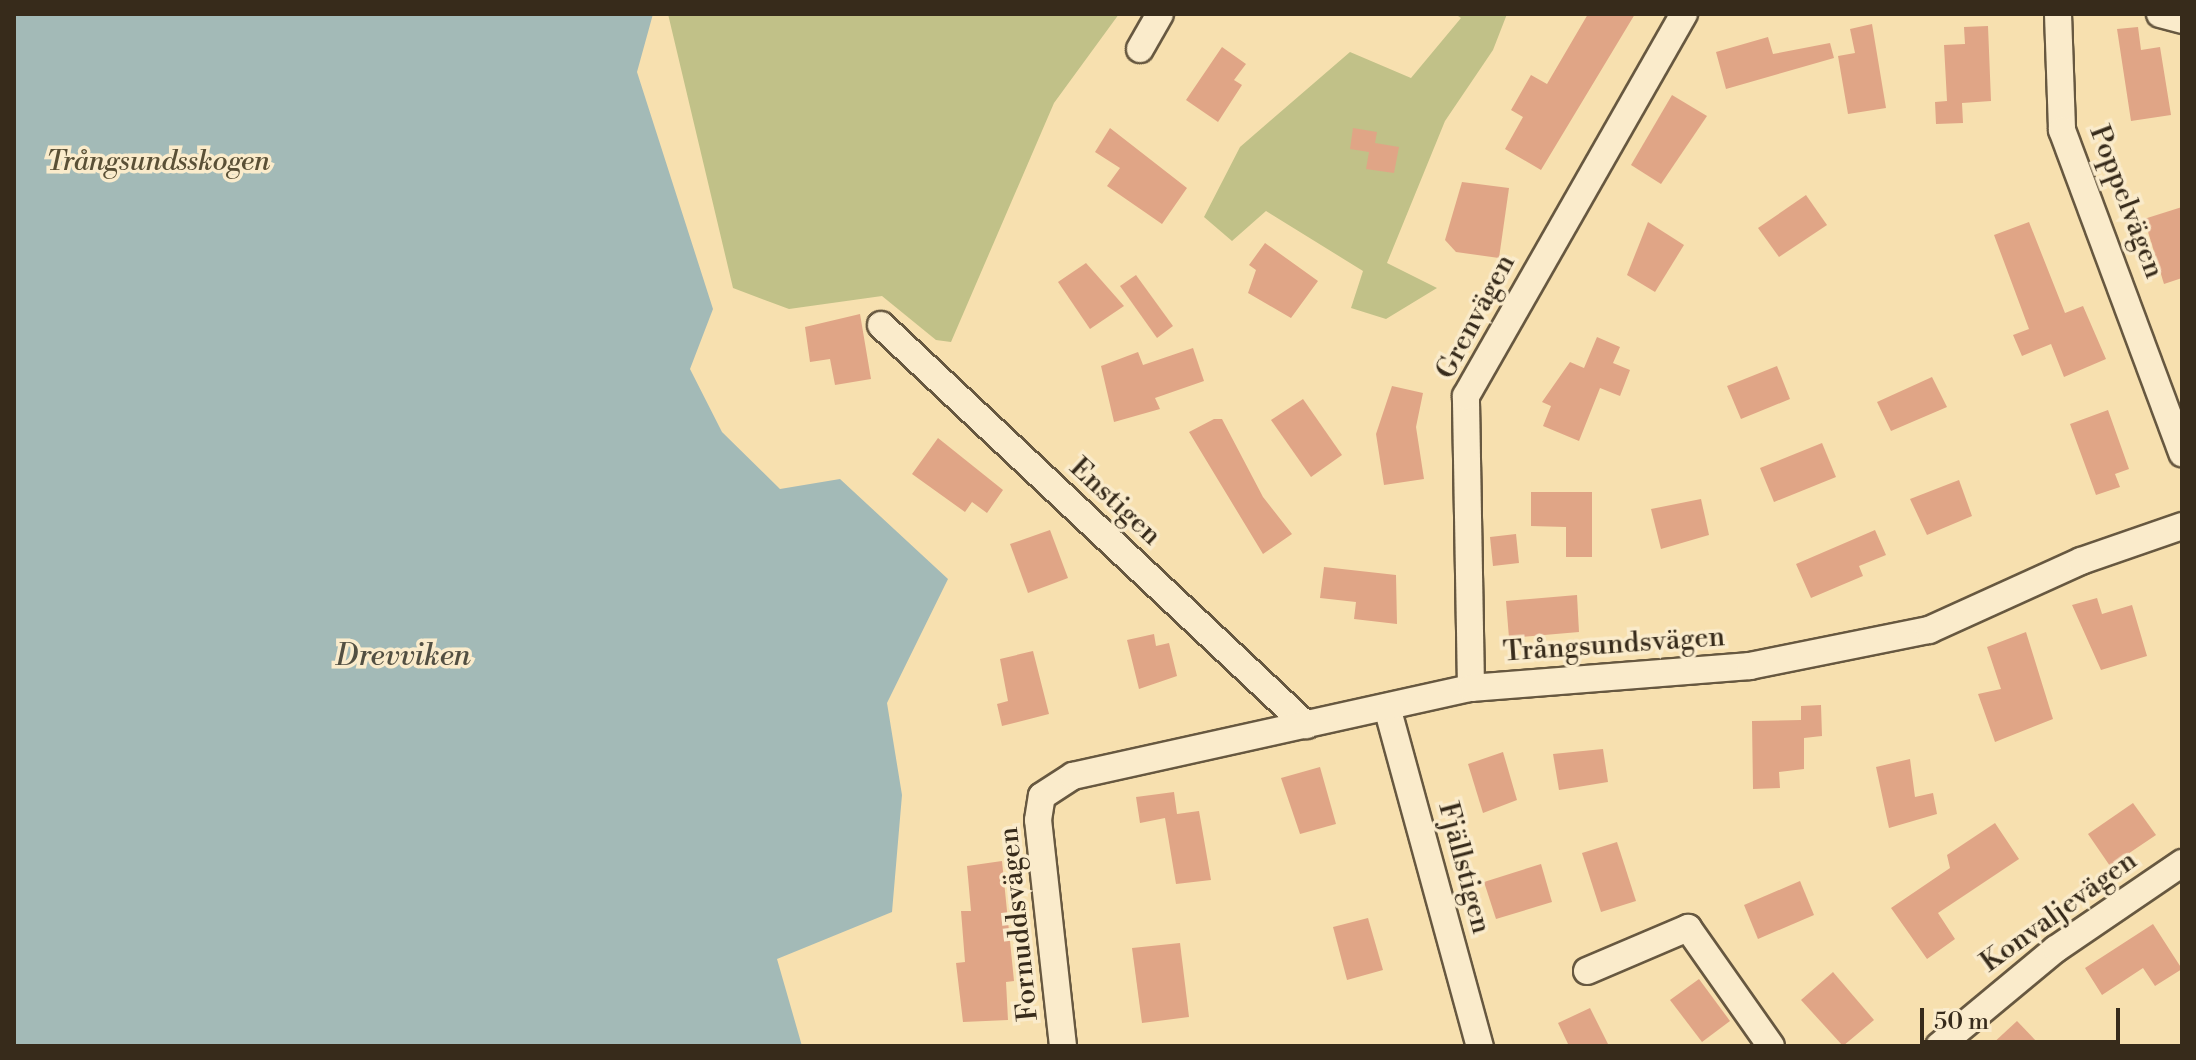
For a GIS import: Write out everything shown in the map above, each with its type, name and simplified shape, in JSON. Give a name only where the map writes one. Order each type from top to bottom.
[{"type":"street","points":[[1140,49],[1160,14]]},
{"type":"street","name":"Grenvägen","points":[[1471,688],[1466,396],[1684,14]]},
{"type":"street","name":"Poppelvägen","points":[[2058,14],[2062,130],[2182,453]]},
{"type":"street","points":[[2160,14],[2182,20]]},
{"type":"street","name":"Enstigen","points":[[881,325],[1306,725]]},
{"type":"street","name":"Trångsundsvägen","points":[[1042,796],[1073,776],[1471,688],[1750,666],[1929,630],[2081,561],[2182,526]]},
{"type":"street","name":"Fjällstigen","points":[[1387,707],[1480,1046]]},
{"type":"street","name":"Fornuddsvägen","points":[[1042,796],[1063,1046]]},
{"type":"street","name":"Konvaljevägen","points":[[1939,1046],[2056,949],[2182,863]]},
{"type":"street","points":[[1587,971],[1688,928],[1771,1046]]},
{"type":"green space","points":[[668,14],[1119,14],[1054,103],[951,342],[936,340],[882,296],[789,309],[733,288]]},
{"type":"green space","points":[[1455,14],[1507,14],[1493,50],[1445,121],[1387,263],[1437,288],[1386,319],[1351,308],[1363,271],[1266,211],[1232,241],[1204,217],[1240,147],[1350,52],[1411,78],[1461,18]]},
{"type":"water","name":"Drevviken","points":[[14,14],[653,14],[637,72],[713,309],[690,369],[722,432],[780,489],[840,479],[948,579],[887,703],[902,795],[892,912],[777,959],[802,1046],[14,1046]]},
{"type":"building","points":[[1588,14],[1635,14],[1541,170],[1505,149],[1523,117],[1511,110],[1531,75],[1547,84]]},
{"type":"building","points":[[1872,24],[1886,108],[1848,114],[1838,56],[1855,53],[1850,29]]},
{"type":"building","points":[[1988,26],[1991,101],[1962,103],[1963,123],[1936,124],[1935,102],[1947,101],[1944,45],[1965,44],[1964,27]]},
{"type":"building","points":[[2138,27],[2141,50],[2160,47],[2171,115],[2131,121],[2117,29]]},
{"type":"building","points":[[1768,37],[1773,54],[1830,43],[1834,58],[1726,89],[1716,52]]},
{"type":"building","points":[[1222,47],[1246,64],[1234,80],[1242,85],[1218,122],[1186,100]]},
{"type":"building","points":[[1672,95],[1707,116],[1661,184],[1631,165]]},
{"type":"building","points":[[1110,128],[1187,188],[1162,224],[1107,186],[1120,168],[1095,152]]},
{"type":"building","points":[[1353,128],[1377,132],[1375,143],[1399,147],[1394,173],[1366,169],[1369,152],[1350,149]]},
{"type":"building","points":[[1462,182],[1509,188],[1499,258],[1456,252],[1445,240]]},
{"type":"building","points":[[1806,195],[1827,225],[1779,257],[1758,228]]},
{"type":"building","points":[[2182,207],[2182,278],[2164,284],[2144,219]]},
{"type":"building","points":[[1648,222],[1684,245],[1655,292],[1627,275]]},
{"type":"building","points":[[2029,222],[2065,313],[2083,306],[2106,359],[2064,377],[2051,344],[2022,356],[2013,335],[2029,329],[1994,235]]},
{"type":"building","points":[[1265,243],[1318,281],[1291,318],[1248,293],[1256,270],[1249,265]]},
{"type":"building","points":[[1086,263],[1124,306],[1090,329],[1058,282]]},
{"type":"building","points":[[1136,275],[1173,326],[1157,338],[1120,286]]},
{"type":"building","points":[[860,314],[871,379],[835,385],[830,359],[810,362],[805,327]]},
{"type":"building","points":[[1597,337],[1620,347],[1613,363],[1630,370],[1620,396],[1600,388],[1579,441],[1543,426],[1551,406],[1542,402],[1570,362],[1584,368]]},
{"type":"building","points":[[1193,348],[1204,381],[1155,398],[1160,409],[1114,422],[1101,366],[1138,352],[1143,365]]},
{"type":"building","points":[[1777,366],[1790,399],[1741,419],[1727,386]]},
{"type":"building","points":[[1932,377],[1947,407],[1891,431],[1877,402]]},
{"type":"building","points":[[1392,386],[1423,393],[1416,427],[1424,479],[1384,485],[1376,434]]},
{"type":"building","points":[[1303,399],[1342,455],[1311,477],[1271,420]]},
{"type":"building","points":[[2108,410],[2129,469],[2115,474],[2120,487],[2096,495],[2070,424]]},
{"type":"building","points":[[1214,419],[1222,419],[1263,497],[1292,534],[1263,554],[1189,432]]},
{"type":"building","points":[[938,438],[1003,490],[987,513],[972,502],[965,512],[912,474]]},
{"type":"building","points":[[1822,443],[1836,477],[1774,502],[1760,468]]},
{"type":"building","points":[[1959,480],[1972,516],[1927,535],[1910,499]]},
{"type":"building","points":[[1531,492],[1592,492],[1592,557],[1566,557],[1566,527],[1531,526]]},
{"type":"building","points":[[1701,499],[1709,535],[1661,549],[1651,509]]},
{"type":"building","points":[[1050,530],[1068,578],[1028,593],[1010,544]]},
{"type":"building","points":[[1875,530],[1886,555],[1859,566],[1863,576],[1811,598],[1796,564]]},
{"type":"building","points":[[1516,534],[1519,563],[1493,566],[1490,537]]},
{"type":"building","points":[[1324,567],[1396,575],[1397,624],[1354,619],[1356,602],[1320,598]]},
{"type":"building","points":[[1577,595],[1579,632],[1509,638],[1506,601]]},
{"type":"building","points":[[2097,598],[2102,614],[2132,605],[2147,656],[2101,670],[2072,605]]},
{"type":"building","points":[[2026,632],[2053,719],[1995,742],[1978,694],[2001,689],[1987,647]]},
{"type":"building","points":[[1154,634],[1156,646],[1169,643],[1177,676],[1139,689],[1127,640]]},
{"type":"building","points":[[1033,651],[1049,714],[1002,726],[997,704],[1008,701],[1000,659]]},
{"type":"building","points":[[1821,705],[1822,736],[1804,738],[1804,769],[1779,772],[1780,788],[1753,789],[1752,721],[1801,720],[1801,706]]},
{"type":"building","points":[[1603,749],[1608,782],[1559,790],[1553,754]]},
{"type":"building","points":[[1503,752],[1517,800],[1483,813],[1468,764]]},
{"type":"building","points":[[1910,759],[1915,797],[1933,793],[1937,814],[1889,828],[1876,767]]},
{"type":"building","points":[[1320,767],[1336,824],[1300,834],[1281,778]]},
{"type":"building","points":[[1174,792],[1177,814],[1199,811],[1211,880],[1176,884],[1165,818],[1140,823],[1136,797]]},
{"type":"building","points":[[2133,803],[2156,835],[2110,866],[2088,834]]},
{"type":"building","points":[[1995,823],[2019,859],[1938,913],[1955,939],[1927,959],[1891,908],[1950,868],[1947,855]]},
{"type":"building","points":[[1617,842],[1636,901],[1601,912],[1582,853]]},
{"type":"building","points":[[1002,861],[1014,981],[1006,982],[1008,1020],[963,1022],[956,963],[965,962],[961,911],[971,911],[967,866]]},
{"type":"building","points":[[1541,864],[1552,902],[1496,919],[1484,882]]},
{"type":"building","points":[[1800,881],[1814,915],[1758,939],[1744,905]]},
{"type":"building","points":[[1368,918],[1383,970],[1347,980],[1333,927]]},
{"type":"building","points":[[2153,924],[2182,969],[2155,986],[2143,968],[2102,995],[2085,968]]},
{"type":"building","points":[[1180,943],[1189,1017],[1142,1023],[1132,948]]},
{"type":"building","points":[[1833,972],[1874,1020],[1843,1046],[1801,1000]]},
{"type":"building","points":[[1699,979],[1730,1021],[1702,1042],[1670,1000]]},
{"type":"building","points":[[1590,1008],[1609,1046],[1569,1046],[1558,1023]]},
{"type":"building","points":[[2017,1021],[2041,1046],[1990,1046]]},
{"type":"park label","name":"Trångsundsskogen","points":[[158,162]]}]
